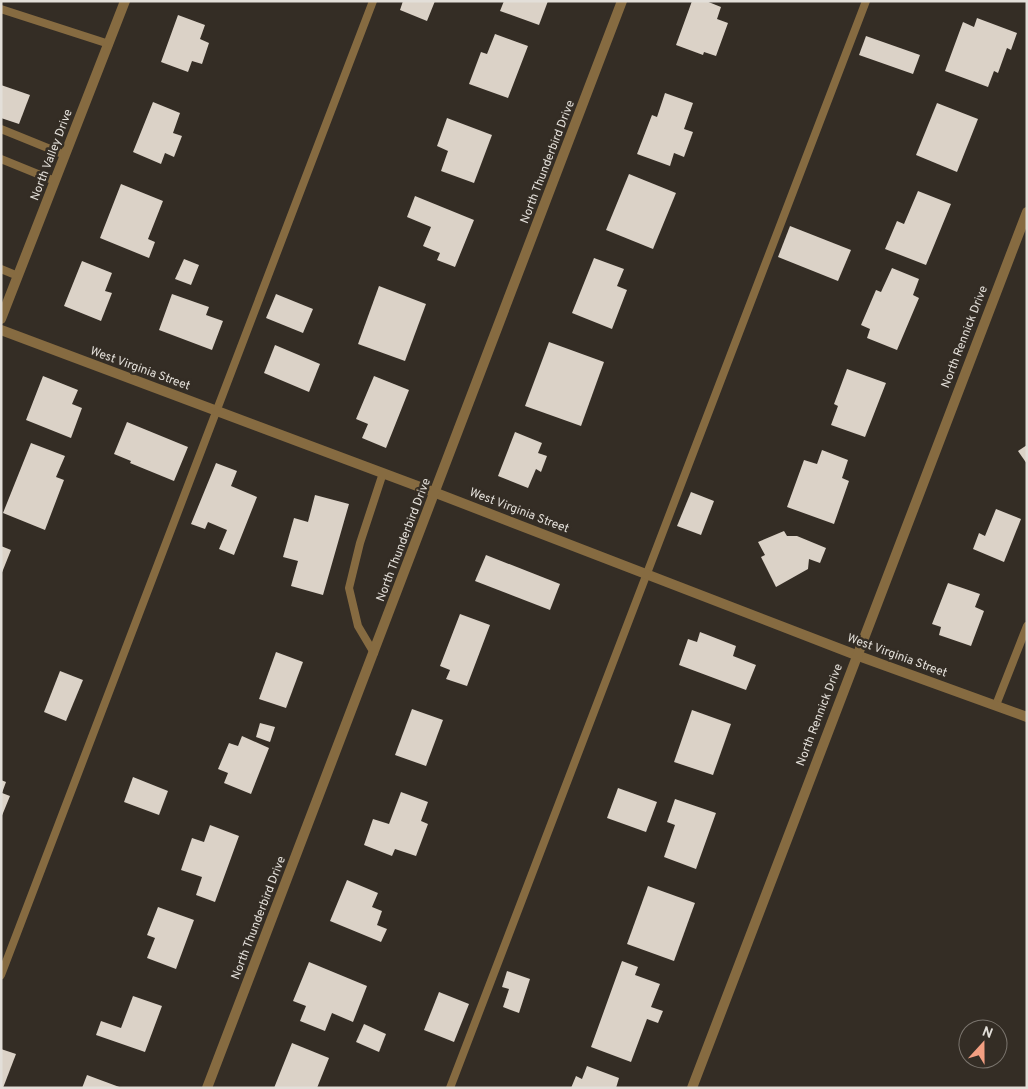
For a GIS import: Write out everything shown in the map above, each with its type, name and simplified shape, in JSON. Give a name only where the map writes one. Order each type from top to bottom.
[{"type":"street","name":"North Valley Drive","points":[[1,319],[125,1]]},
{"type":"street","name":"North Thunderbird Drive","points":[[207,1088],[436,493],[622,1]]},
{"type":"street","name":"North Rennick Drive","points":[[692,1088],[1027,212]]},
{"type":"street","name":"West Virginia Street","points":[[1,330],[436,493],[856,655],[1027,717]]},
{"type":"lane","points":[[1,975],[372,1]]},
{"type":"lane","points":[[450,1088],[866,1]]},
{"type":"lane","points":[[1,9],[109,44]]},
{"type":"lane","points":[[1,129],[65,155]]},
{"type":"lane","points":[[1,159],[55,181]]},
{"type":"lane","points":[[1,269],[18,276]]},
{"type":"lane","points":[[374,653],[358,626],[349,588],[360,543],[383,474]]},
{"type":"lane","points":[[996,705],[1027,626]]},
{"type":"building","points":[[403,1],[435,1],[427,21],[400,10]]},
{"type":"building","points":[[504,1],[548,1],[539,25],[500,11]]},
{"type":"building","points":[[692,1],[706,1],[721,7],[717,19],[728,23],[716,56],[704,52],[703,55],[676,45]]},
{"type":"building","points":[[178,15],[205,25],[200,39],[209,43],[202,64],[192,61],[188,72],[161,62]]},
{"type":"building","points":[[977,18],[1017,33],[1011,50],[1007,48],[998,73],[994,71],[988,87],[945,71],[963,22],[974,27]]},
{"type":"building","points":[[495,34],[528,46],[508,98],[469,84],[481,52],[487,54]]},
{"type":"building","points":[[866,36],[920,55],[913,74],[859,55]]},
{"type":"building","points":[[1,85],[30,95],[19,124],[1,118]]},
{"type":"building","points":[[665,93],[693,103],[684,129],[693,132],[684,157],[674,153],[670,166],[637,154],[652,115],[657,117]]},
{"type":"building","points":[[153,102],[180,113],[173,133],[182,136],[174,157],[165,153],[161,164],[133,152]]},
{"type":"building","points":[[937,103],[978,119],[957,172],[916,155]]},
{"type":"building","points":[[447,118],[492,135],[474,183],[441,171],[448,151],[437,146]]},
{"type":"building","points":[[629,174],[676,193],[653,249],[606,230]]},
{"type":"building","points":[[121,184],[163,201],[148,239],[155,242],[149,258],[100,238]]},
{"type":"building","points":[[918,191],[951,204],[926,265],[885,249],[897,221],[904,224]]},
{"type":"building","points":[[415,196],[474,220],[455,267],[437,260],[440,253],[423,246],[431,227],[407,217]]},
{"type":"building","points":[[790,226],[851,250],[838,281],[778,257]]},
{"type":"building","points":[[594,258],[624,269],[617,286],[627,290],[612,329],[572,313]]},
{"type":"building","points":[[184,259],[199,265],[191,285],[175,279]]},
{"type":"building","points":[[82,261],[112,273],[105,291],[112,293],[101,321],[64,306]]},
{"type":"building","points":[[892,268],[919,279],[913,295],[919,298],[897,350],[867,338],[870,329],[861,325],[876,290],[881,292]]},
{"type":"building","points":[[379,286],[426,304],[405,361],[358,344]]},
{"type":"building","points":[[172,294],[209,307],[206,315],[223,321],[212,350],[159,330]]},
{"type":"building","points":[[276,294],[313,309],[303,333],[266,318]]},
{"type":"building","points":[[549,342],[604,362],[581,426],[525,406]]},
{"type":"building","points":[[275,345],[320,364],[309,392],[264,373]]},
{"type":"building","points":[[847,369],[886,383],[865,437],[831,425],[838,406],[834,404]]},
{"type":"building","points":[[43,376],[78,390],[72,404],[82,408],[71,438],[26,420]]},
{"type":"building","points":[[374,376],[409,390],[386,448],[362,438],[368,424],[356,419]]},
{"type":"building","points":[[127,422],[188,447],[174,481],[130,463],[131,461],[114,454]]},
{"type":"building","points":[[515,432],[542,443],[538,453],[547,456],[541,472],[536,469],[528,488],[498,476]]},
{"type":"building","points":[[31,443],[65,456],[56,477],[64,480],[45,530],[3,513]]},
{"type":"building","points":[[1027,445],[1027,464],[1018,451]]},
{"type":"building","points":[[822,450],[848,460],[842,478],[849,481],[834,524],[787,507],[804,460],[817,464]]},
{"type":"building","points":[[216,463],[237,471],[231,486],[257,497],[234,555],[219,549],[227,530],[208,522],[205,529],[191,524]]},
{"type":"building","points":[[691,492],[714,501],[701,535],[677,526]]},
{"type":"building","points":[[315,495],[349,504],[323,595],[291,586],[298,561],[283,557],[294,518],[308,522]]},
{"type":"building","points":[[996,509],[1021,519],[1004,562],[973,549],[979,533],[985,536]]},
{"type":"building","points":[[784,531],[787,536],[797,536],[826,548],[820,563],[809,559],[808,569],[776,587],[761,557],[765,555],[758,542]]},
{"type":"building","points":[[1,546],[11,550],[1,575]]},
{"type":"building","points":[[486,555],[560,584],[550,610],[475,581]]},
{"type":"building","points":[[948,583],[980,594],[975,607],[984,611],[971,646],[939,635],[941,627],[932,624]]},
{"type":"building","points":[[460,614],[490,625],[467,686],[446,679],[450,670],[440,666]]},
{"type":"building","points":[[700,632],[736,646],[733,656],[756,665],[746,690],[679,665],[688,639],[697,642]]},
{"type":"building","points":[[276,652],[303,662],[286,708],[259,699]]},
{"type":"building","points":[[60,671],[83,680],[66,721],[44,712]]},
{"type":"building","points":[[412,709],[443,720],[426,766],[395,755]]},
{"type":"building","points":[[692,710],[731,724],[713,775],[674,762]]},
{"type":"building","points":[[260,723],[275,727],[270,742],[256,737]]},
{"type":"building","points":[[242,736],[269,748],[251,794],[224,783],[228,773],[218,769],[229,743],[238,746]]},
{"type":"building","points":[[133,777],[168,791],[159,815],[124,802]]},
{"type":"building","points":[[1,780],[6,782],[2,793],[10,796],[1,818]]},
{"type":"building","points":[[618,788],[657,802],[646,832],[607,818]]},
{"type":"building","points":[[401,792],[428,802],[421,821],[428,824],[416,856],[395,849],[392,856],[364,845],[373,819],[389,824]]},
{"type":"building","points":[[675,799],[716,813],[696,869],[664,857],[675,825],[667,822]]},
{"type":"building","points":[[210,825],[239,836],[215,902],[196,895],[202,877],[181,870],[192,838],[204,842]]},
{"type":"building","points":[[347,880],[378,893],[372,907],[382,911],[377,925],[387,929],[381,942],[330,921]]},
{"type":"building","points":[[648,886],[695,903],[674,961],[627,944]]},
{"type":"building","points":[[158,907],[194,920],[176,969],[147,958],[155,938],[147,935]]},
{"type":"building","points":[[622,961],[638,967],[635,975],[660,984],[651,1007],[663,1011],[658,1023],[647,1019],[631,1062],[591,1047]]},
{"type":"building","points":[[309,962],[367,986],[353,1022],[332,1013],[325,1031],[300,1021],[306,1006],[293,1001]]},
{"type":"building","points":[[507,971],[530,979],[519,1013],[503,1007],[509,989],[502,987]]},
{"type":"building","points":[[439,992],[469,1004],[454,1042],[424,1030]]},
{"type":"building","points":[[133,996],[162,1006],[145,1052],[96,1035],[101,1021],[121,1028]]},
{"type":"building","points":[[364,1024],[386,1034],[379,1052],[356,1042]]},
{"type":"building","points":[[292,1043],[329,1058],[317,1088],[274,1088]]},
{"type":"building","points":[[1,1049],[16,1054],[3,1088],[1,1088]]},
{"type":"building","points":[[587,1066],[619,1078],[616,1088],[571,1088],[576,1076],[582,1079]]},
{"type":"building","points":[[87,1075],[122,1088],[82,1088]]}]
